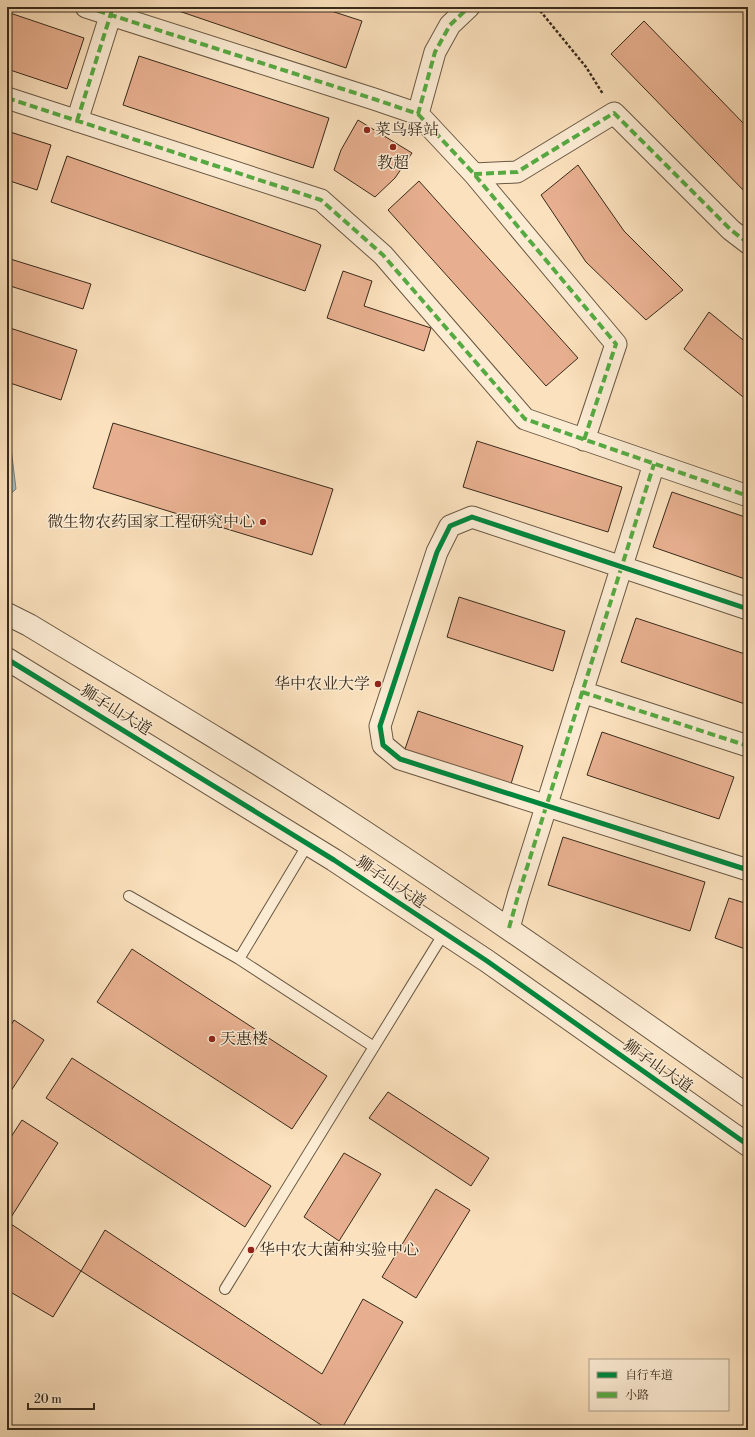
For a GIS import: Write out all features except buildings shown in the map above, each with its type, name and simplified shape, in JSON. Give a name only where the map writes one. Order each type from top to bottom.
[{"type":"street","points":[[86,7],[111,11],[418,114],[474,174],[616,344],[584,440]]},
{"type":"street","points":[[418,114],[435,52],[450,25],[469,7]]},
{"type":"street","points":[[77,120],[111,11]]},
{"type":"street","points":[[7,98],[321,200],[383,255],[525,419],[748,496]]},
{"type":"street","points":[[474,174],[517,172],[614,113],[731,230],[748,243]]},
{"type":"street","points":[[509,928],[654,464]]},
{"type":"street","points":[[748,609],[472,517],[450,526],[437,552],[380,726],[383,745],[400,760],[748,870]]},
{"type":"street","name":"狮子山大道","points":[[7,614],[29,625],[268,770],[358,828],[509,928],[748,1096]]},
{"type":"street","name":"狮子山大道","points":[[7,659],[308,844],[444,933],[748,1145]]},
{"type":"street","points":[[582,692],[748,746]]},
{"type":"lane","points":[[239,959],[308,844]]},
{"type":"lane","points":[[129,896],[239,959],[374,1047]]},
{"type":"lane","points":[[226,1289],[444,933]]},
{"type":"path","points":[[537,7],[586,67],[614,113]]},
{"type":"water","points":[[7,438],[10,440],[16,489],[7,497]]},
{"type":"marked path","points":[[86,7],[418,114],[435,52],[450,25],[469,7]]},
{"type":"marked path","points":[[77,121],[113,7]]},
{"type":"marked path","points":[[7,98],[321,200],[383,255],[525,419],[748,496]]},
{"type":"marked path","points":[[474,174],[517,172],[614,113],[731,230],[748,243]]},
{"type":"marked path","points":[[418,114],[474,174],[616,344],[584,440]]},
{"type":"marked path","points":[[509,928],[654,464]]},
{"type":"marked path","points":[[582,692],[748,746]]},
{"type":"cycle path","points":[[748,609],[472,517],[450,526],[437,552],[380,726],[383,745],[400,759],[748,870]]},
{"type":"cycle path","points":[[7,659],[334,860],[487,961],[748,1145]]},
{"type":"place","name":"菜鸟驿站","points":[[367,130]]},
{"type":"place","name":"教超","points":[[393,147]]},
{"type":"place","name":"微生物农药国家工程研究中心","points":[[263,522]]},
{"type":"place","name":"华中农业大学","points":[[378,684]]},
{"type":"place","name":"天惠楼","points":[[212,1039]]},
{"type":"place","name":"华中农大菌种实验中心","points":[[251,1250]]}]
